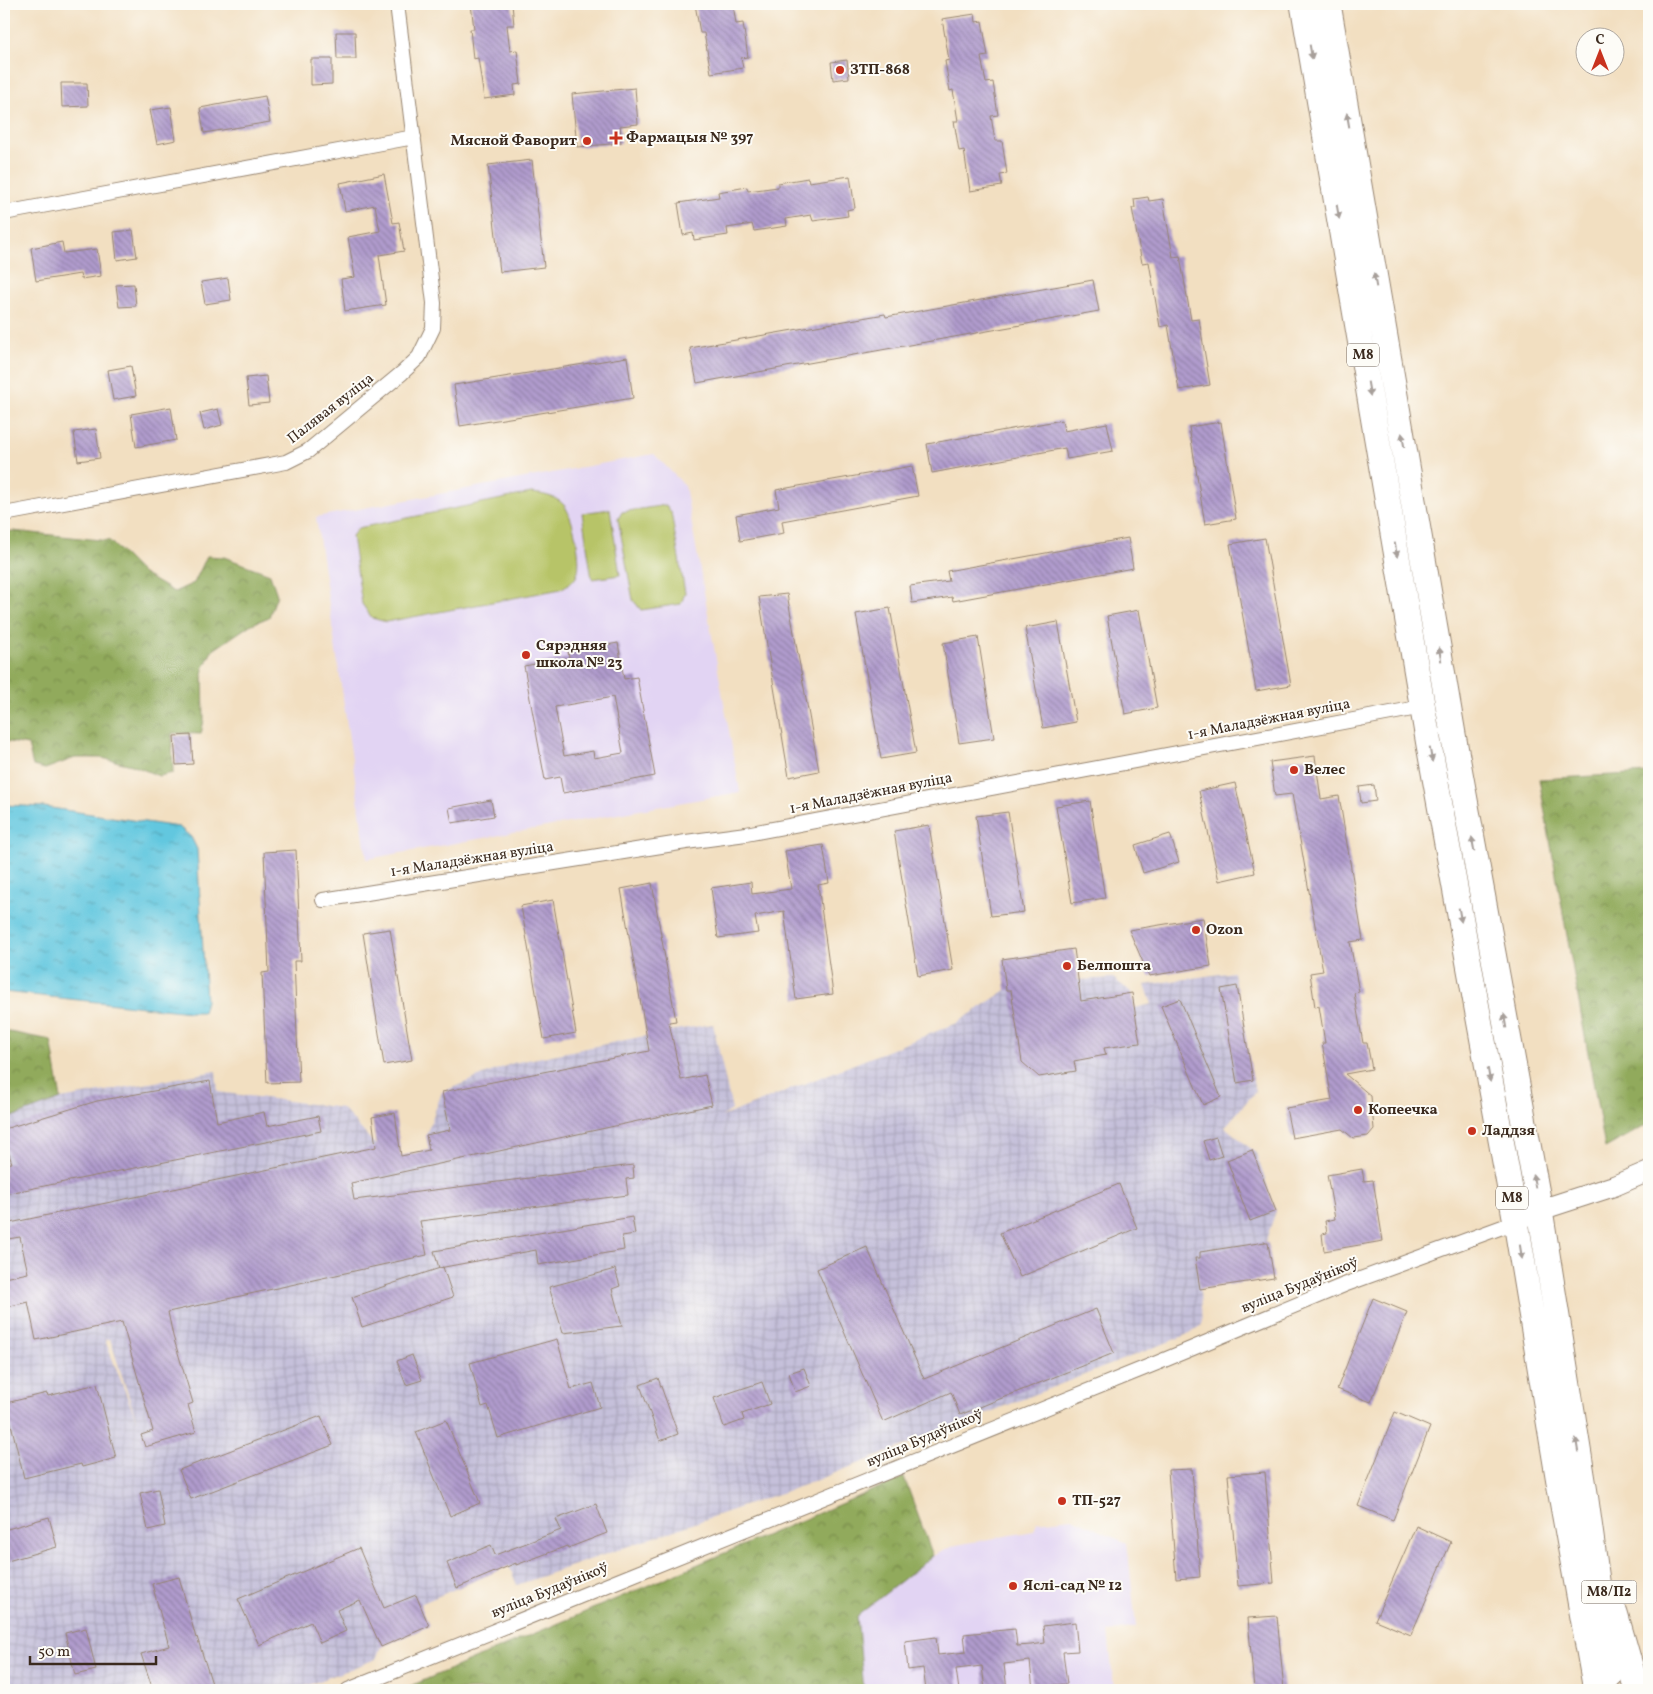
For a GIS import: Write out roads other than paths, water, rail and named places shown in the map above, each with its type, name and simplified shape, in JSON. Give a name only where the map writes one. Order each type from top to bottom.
[{"type":"highway","name":"М8","points":[[1303,4],[1423,707],[1516,1222],[1596,1690]]},
{"type":"highway","name":"М8","points":[[1328,4],[1448,702],[1540,1210],[1585,1493],[1612,1690]]},
{"type":"highway","name":"М8/П2","points":[[1585,1493],[1620,1636],[1637,1690]]},
{"type":"street","name":"Палявая вуліца","points":[[4,514],[286,462],[308,451],[420,357],[433,328],[435,313],[397,4]]},
{"type":"street","points":[[4,213],[414,137]]},
{"type":"street","name":"1-я Маладзёжная вуліца","points":[[323,900],[746,834],[1448,702]]},
{"type":"street","points":[[1516,1222],[1540,1210],[1614,1186],[1649,1171]]},
{"type":"street","name":"вуліца Будаўнікоў","points":[[348,1690],[1157,1363],[1344,1285],[1516,1222]]},
{"type":"water","points":[[4,805],[44,807],[179,827],[191,837],[197,849],[206,1001],[203,1012],[4,992]]},
{"type":"place","name":"ЗТП-868","points":[[840,70]]},
{"type":"place","name":"Фармацыя № 397","points":[[616,138]]},
{"type":"place","name":"Мясной Фаворит","points":[[587,141]]},
{"type":"place","name":"Сярэдняя школа № 23","points":[[526,655]]},
{"type":"place","name":"Велес","points":[[1294,770]]},
{"type":"place","name":"Ozon","points":[[1196,930]]},
{"type":"place","name":"Белпошта","points":[[1067,966]]},
{"type":"place","name":"Копеечка","points":[[1358,1110]]},
{"type":"place","name":"Ладдзя","points":[[1472,1131]]},
{"type":"place","name":"ТП-527","points":[[1062,1501]]},
{"type":"place","name":"Яслі-сад № 12","points":[[1013,1586]]}]
